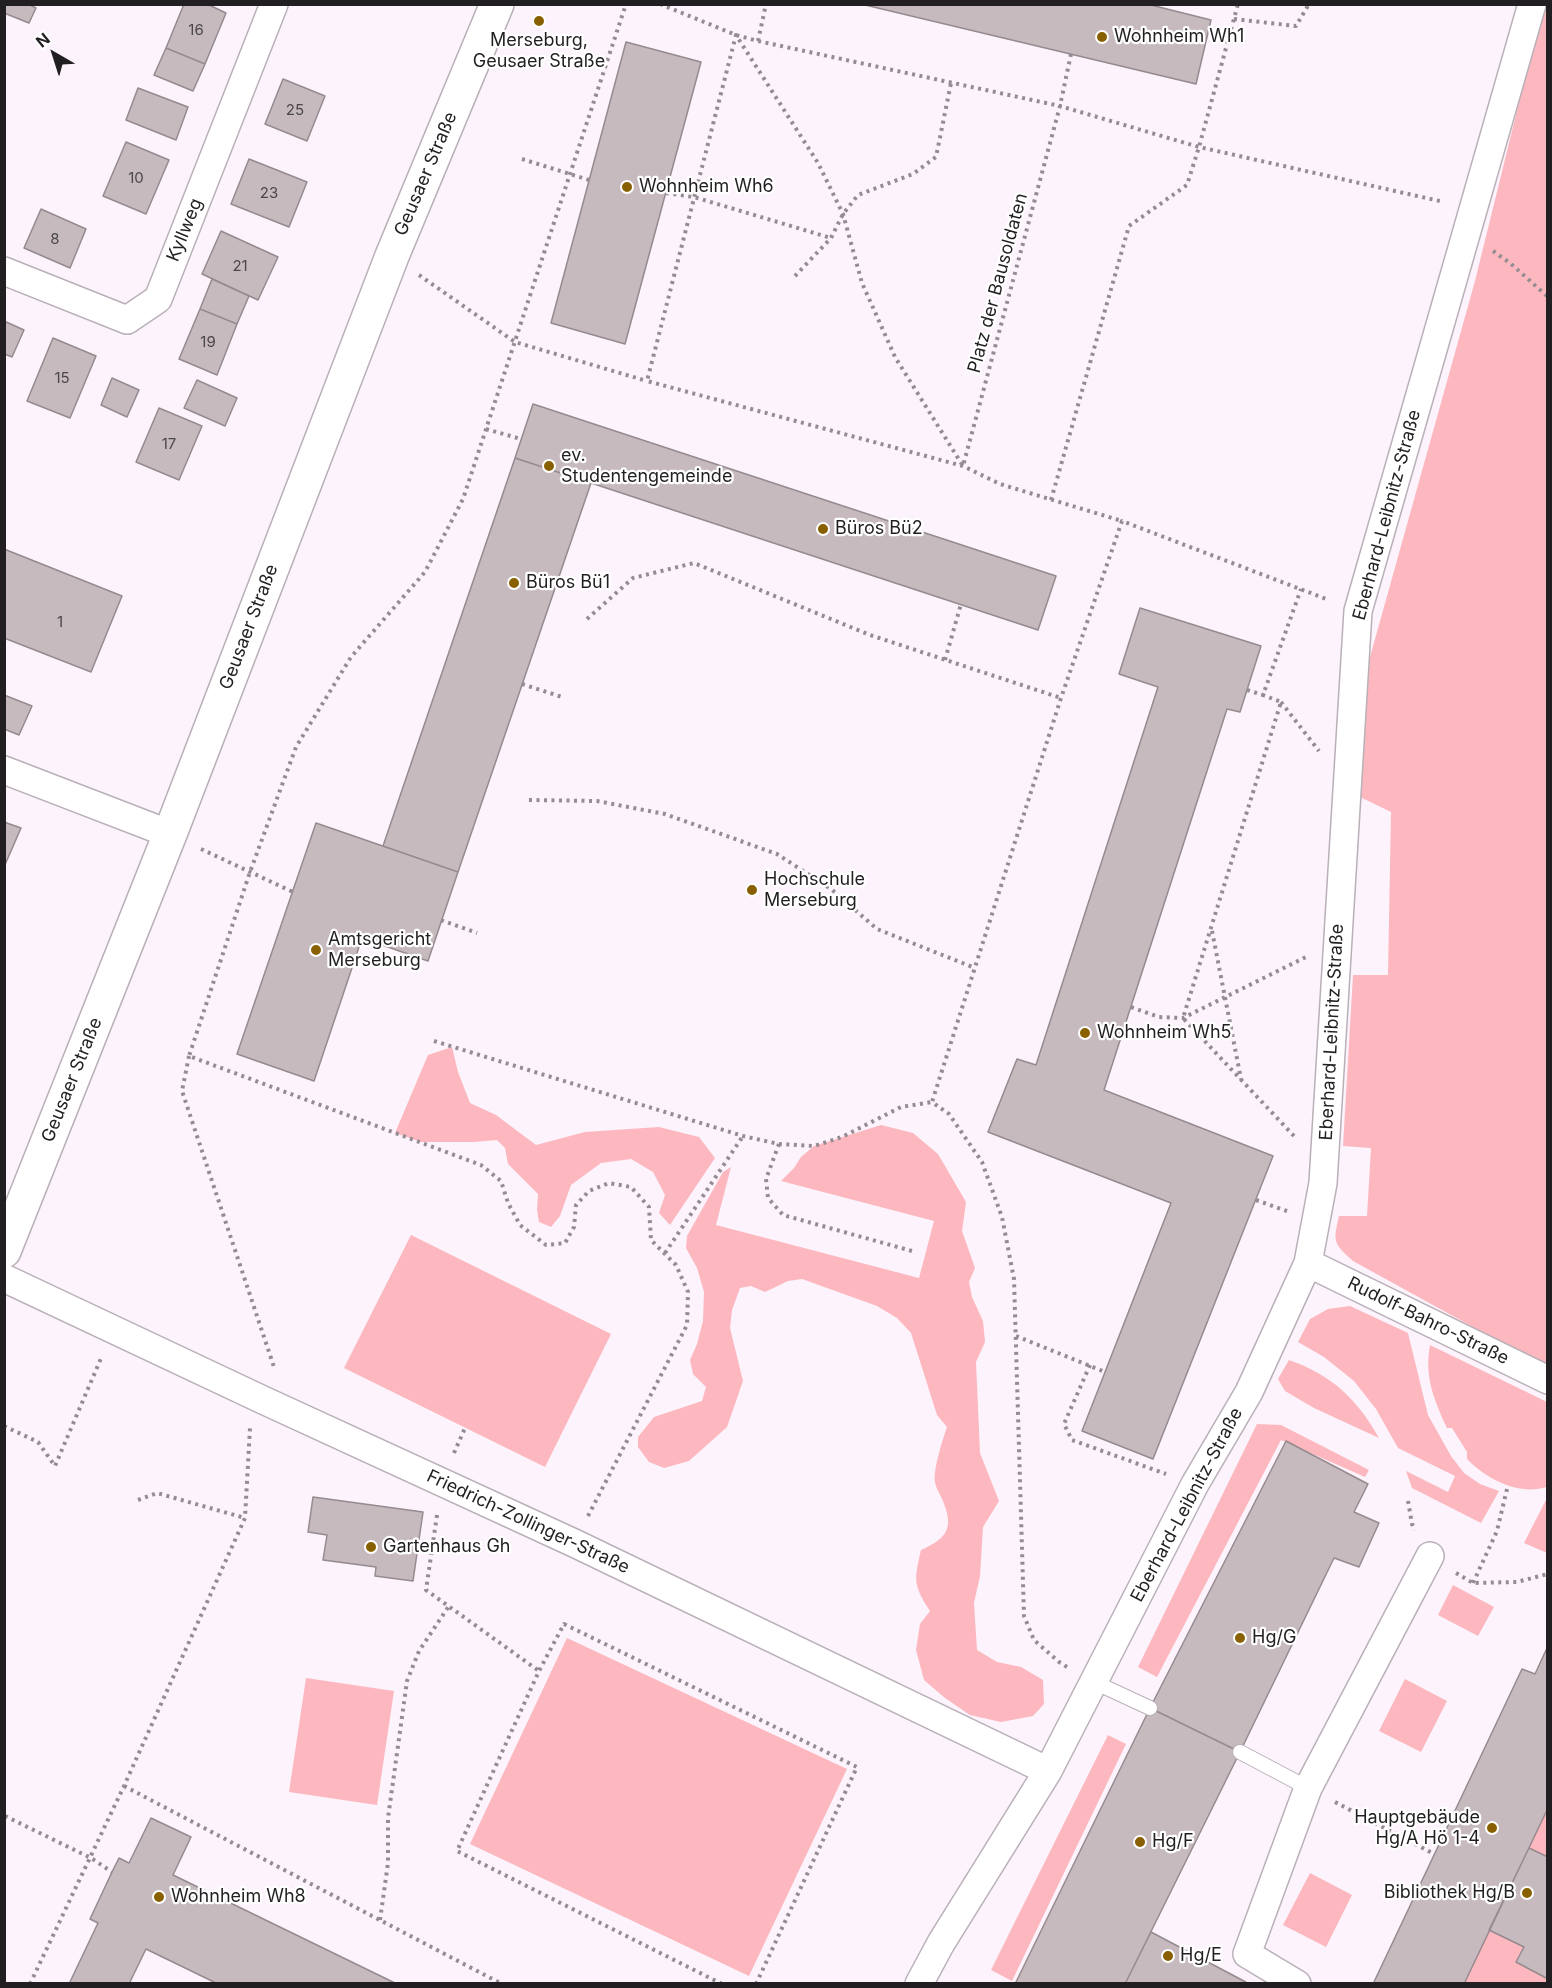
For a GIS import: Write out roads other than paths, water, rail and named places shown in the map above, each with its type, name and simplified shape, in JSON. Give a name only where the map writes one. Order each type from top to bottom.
[{"type":"street","name":"Kyllweg","points":[[4,271],[127,320],[158,299],[274,4]]},
{"type":"street","name":"Geusaer Straße","points":[[4,1251],[170,834],[392,256],[497,4]]},
{"type":"street","name":"Eberhard-Leibnitz-Straße","points":[[919,1983],[941,1943],[1048,1771],[1195,1484],[1249,1392],[1308,1263],[1323,1183],[1358,611],[1532,4]]},
{"type":"street","points":[[4,770],[170,834]]},
{"type":"street","name":"Rudolf-Bahro-Straße","points":[[1308,1263],[1548,1380]]},
{"type":"street","name":"Friedrich-Zollinger-Straße","points":[[4,1278],[574,1543],[1048,1771]]},
{"type":"street","points":[[1297,1983],[1247,1954],[1308,1788],[1430,1556]]},
{"type":"lane","points":[[1094,1682],[1150,1708]]},
{"type":"lane","points":[[1240,1752],[1308,1788]]},
{"type":"place","name":"Merseburg, Geusaer Straße","points":[[539,21]]},
{"type":"place","name":"Wohnheim Wh1","points":[[1102,37]]},
{"type":"place","name":"Wohnheim Wh6","points":[[627,187]]},
{"type":"place","name":"ev. Studentengemeinde","points":[[549,466]]},
{"type":"place","name":"Büros Bü2","points":[[823,529]]},
{"type":"place","name":"Büros Bü1","points":[[514,583]]},
{"type":"place","name":"Hochschule Merseburg","points":[[752,890]]},
{"type":"place","name":"Amtsgericht Merseburg","points":[[316,950]]},
{"type":"place","name":"Wohnheim Wh5","points":[[1085,1033]]},
{"type":"place","name":"Gartenhaus Gh","points":[[371,1547]]},
{"type":"place","name":"Hg/G","points":[[1240,1638]]},
{"type":"place","name":"Hauptgebäude Hg/A Hö 1-4","points":[[1492,1828]]},
{"type":"place","name":"Hg/F","points":[[1140,1842]]},
{"type":"place","name":"Bibliothek Hg/B","points":[[1527,1893]]},
{"type":"place","name":"Wohnheim Wh8","points":[[159,1897]]},
{"type":"place","name":"Hg/E","points":[[1168,1956]]}]
